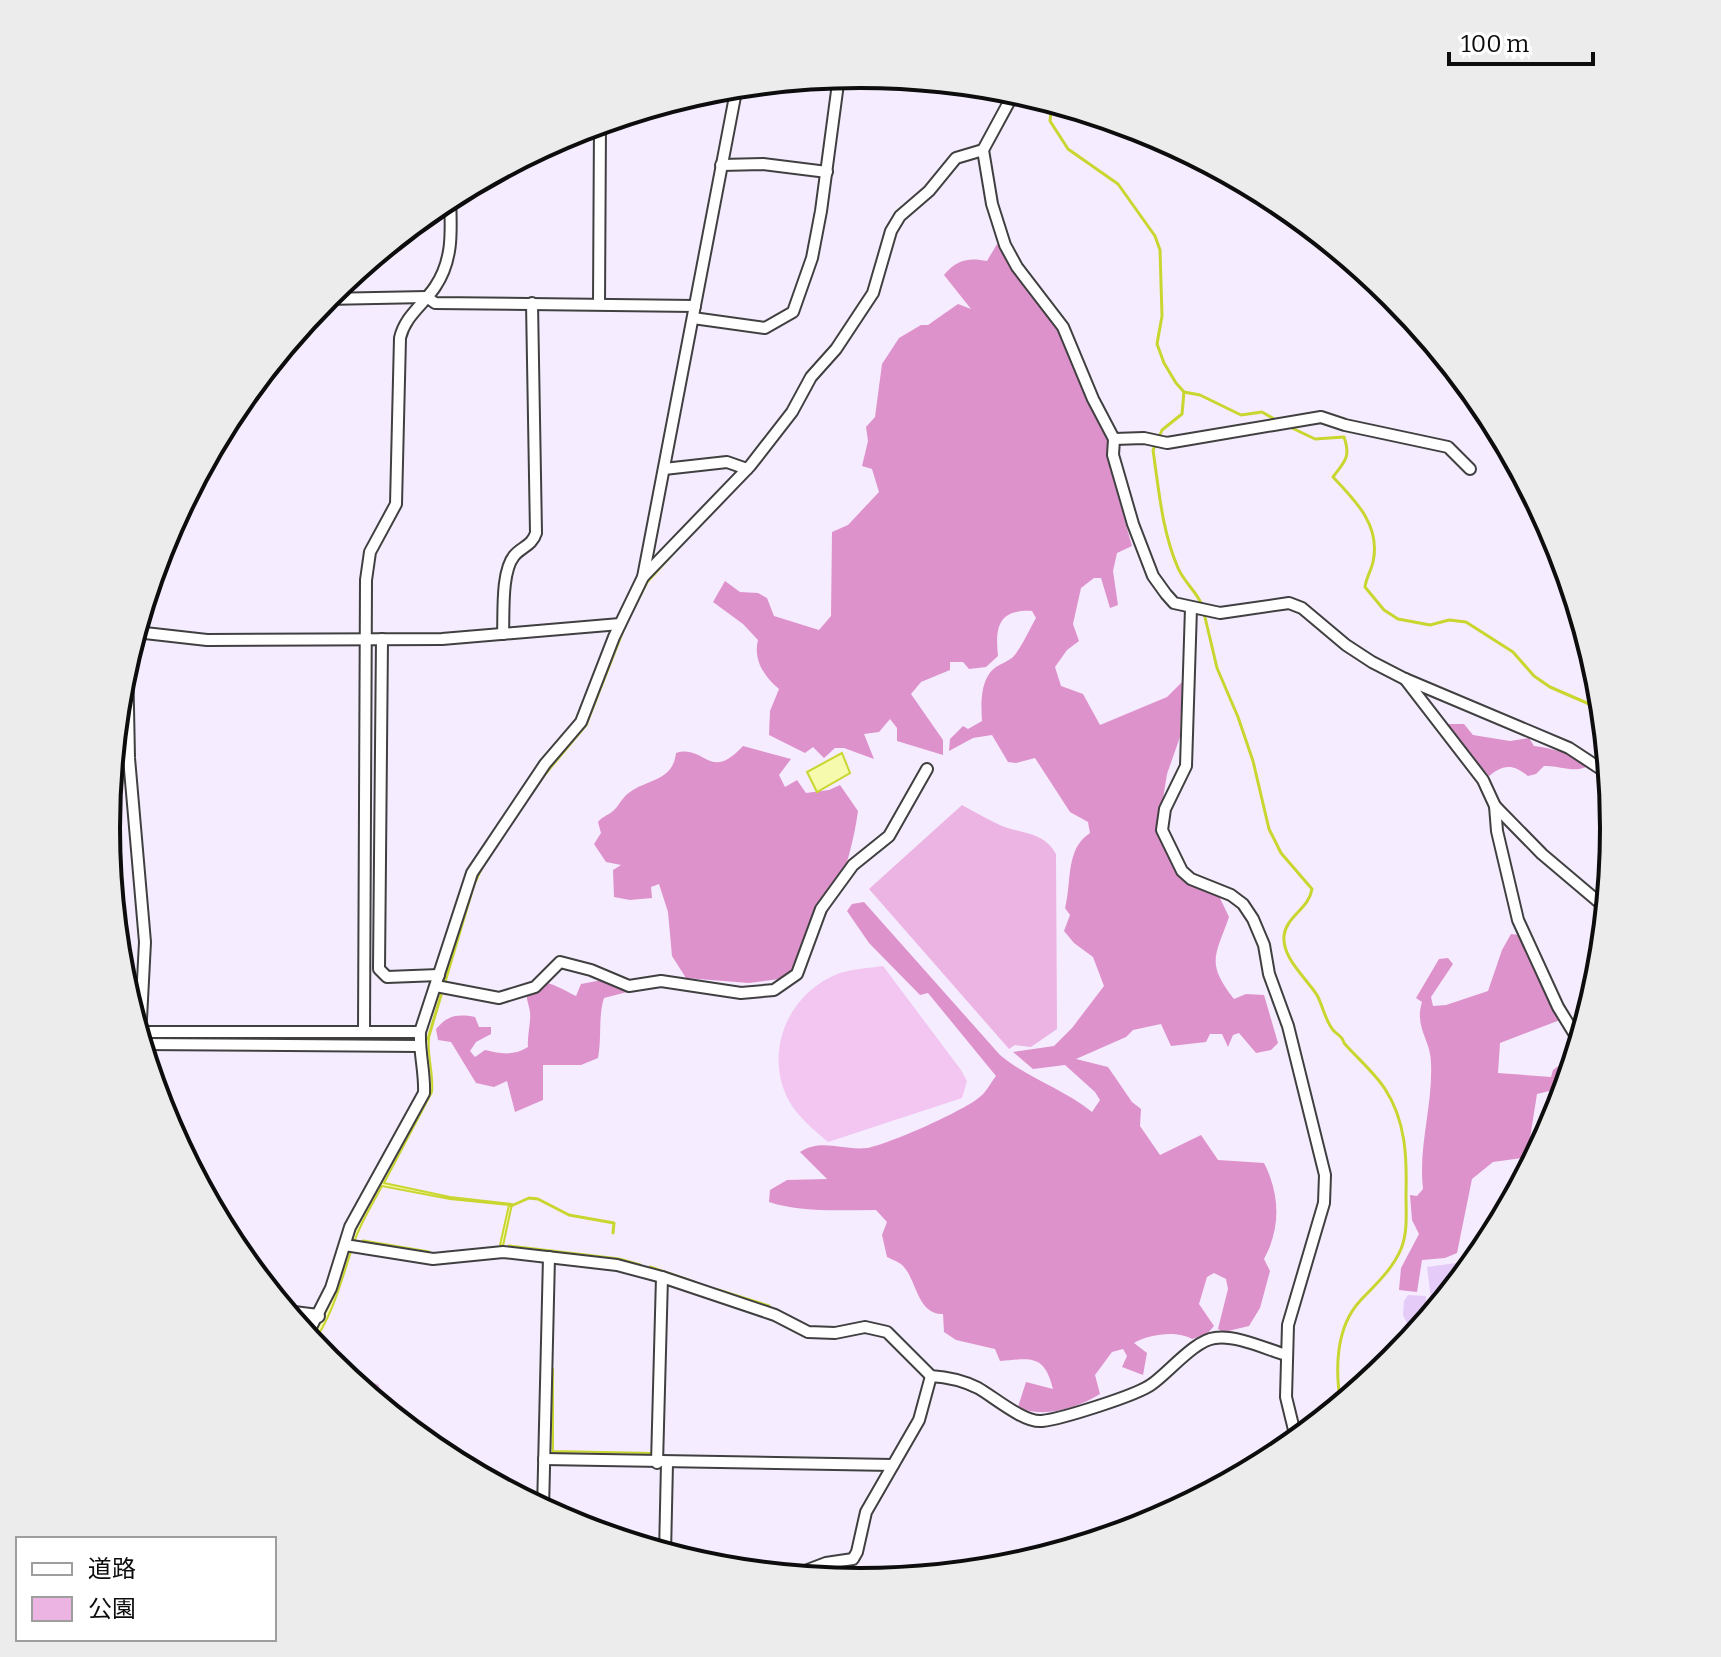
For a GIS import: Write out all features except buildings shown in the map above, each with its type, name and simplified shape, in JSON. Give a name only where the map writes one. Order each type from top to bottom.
[{"type":"street","points":[[693,318],[765,328],[793,312],[812,258],[837,89]]},
{"type":"street","points":[[312,1326],[359,1210],[424,1093],[420,1032],[472,873],[545,764],[581,722],[620,624],[643,577],[734,99]]},
{"type":"street","points":[[1009,103],[983,150],[992,204],[1005,245],[1017,267],[1063,327],[1093,399],[1114,439],[1113,455],[1133,524],[1153,576],[1174,603],[1220,613],[1289,603],[1302,608],[1346,645],[1403,678],[1569,748],[1598,767]]},
{"type":"street","points":[[599,304],[600,135]]},
{"type":"street","points":[[643,577],[747,469],[792,412],[811,377],[836,349],[873,293],[891,231],[900,216],[929,191],[956,158],[983,150]]},
{"type":"street","points":[[721,165],[763,164],[827,172]]},
{"type":"street","points":[[364,1032],[366,580],[370,552],[396,504],[400,338],[403,325],[435,287],[449,260],[450,212]]},
{"type":"street","points":[[344,299],[427,297],[435,303],[695,306]]},
{"type":"street","points":[[503,634],[506,575],[511,560],[530,544],[536,533],[532,303]]},
{"type":"street","points":[[1114,439],[1144,438],[1167,443],[1321,417],[1448,447],[1470,469]]},
{"type":"street","points":[[664,469],[727,462],[747,469]]},
{"type":"street","points":[[1191,608],[1186,766],[1165,809],[1162,830],[1182,871],[1191,879],[1231,895],[1243,904],[1253,919],[1288,1026],[1325,1175],[1324,1203],[1288,1325],[1286,1397],[1294,1428]]},
{"type":"street","points":[[146,633],[207,640],[442,639],[620,624]]},
{"type":"street","points":[[382,639],[379,969],[387,977],[438,981],[499,998],[535,987],[560,962],[591,970],[629,986],[661,981],[741,993],[774,990],[797,974],[821,909],[853,865],[889,836],[927,769]]},
{"type":"street","points":[[1403,678],[1483,780],[1495,806],[1542,854],[1597,901]]},
{"type":"street","points":[[128,719],[145,942],[142,1005]]},
{"type":"street","points":[[1495,806],[1497,831],[1518,920],[1558,1007],[1573,1031]]},
{"type":"street","points":[[149,1035],[420,1032]]},
{"type":"street","points":[[152,1044],[420,1046]]},
{"type":"street","points":[[345,1245],[433,1259],[503,1252],[617,1265],[775,1315],[808,1332],[822,1335],[865,1327],[887,1332],[931,1376],[950,1377],[963,1382],[1031,1420],[1042,1421],[1086,1409],[1149,1387],[1204,1342],[1216,1337],[1234,1339],[1286,1355]]},
{"type":"street","points":[[543,1498],[549,1257]]},
{"type":"street","points":[[662,1277],[665,1543]]},
{"type":"street","points":[[302,1314],[318,1316]]},
{"type":"street","points":[[815,1567],[853,1559],[866,1512],[919,1420],[931,1376]]},
{"type":"street","points":[[544,1459],[893,1465]]},
{"type":"shaded area","points":[[997,244],[1061,334],[1108,438],[1107,457],[1132,546],[1117,553],[1113,571],[1118,605],[1110,608],[1101,578],[1094,578],[1081,588],[1073,624],[1079,641],[1067,650],[1055,667],[1061,686],[1083,694],[1100,725],[1167,697],[1182,682],[1180,737],[1167,774],[1161,811],[1168,846],[1192,873],[1219,896],[1229,917],[1217,950],[1219,976],[1234,999],[1246,994],[1264,995],[1278,1043],[1271,1050],[1256,1053],[1239,1033],[1233,1035],[1228,1047],[1222,1034],[1210,1034],[1206,1042],[1171,1046],[1161,1024],[1133,1030],[1126,1037],[1076,1059],[1108,1067],[1132,1102],[1141,1109],[1140,1126],[1160,1155],[1201,1135],[1218,1160],[1264,1163],[1276,1199],[1276,1223],[1264,1259],[1270,1271],[1260,1308],[1249,1326],[1224,1332],[1218,1329],[1228,1289],[1226,1279],[1214,1273],[1207,1277],[1199,1304],[1214,1326],[1207,1334],[1192,1339],[1163,1334],[1134,1343],[1147,1353],[1143,1375],[1122,1367],[1127,1356],[1123,1349],[1112,1352],[1095,1375],[1100,1394],[1081,1404],[1049,1412],[1018,1407],[1026,1382],[1053,1389],[1040,1364],[1028,1359],[1000,1361],[995,1349],[956,1340],[944,1332],[943,1314],[935,1313],[923,1304],[904,1267],[887,1257],[882,1235],[887,1222],[876,1210],[808,1209],[769,1202],[770,1190],[787,1180],[827,1179],[800,1152],[824,1145],[867,1148],[891,1141],[973,1102],[996,1076],[928,993],[920,995],[869,943],[847,911],[852,904],[864,902],[1000,1055],[1092,1112],[1100,1100],[1065,1065],[1033,1069],[1013,1052],[1054,1046],[1104,986],[1093,957],[1064,931],[1070,915],[1065,908],[1073,857],[1082,840],[1090,833],[1088,822],[1070,812],[1035,758],[1008,762],[992,735],[973,738],[949,751],[950,739],[963,726],[968,729],[982,721],[987,678],[996,667],[1013,657],[1036,618],[1032,611],[1012,613],[998,629],[998,656],[986,667],[969,669],[963,662],[950,662],[950,670],[921,682],[911,694],[943,740],[943,755],[897,741],[897,728],[890,719],[879,732],[864,734],[874,759],[844,748],[835,748],[824,758],[813,747],[805,753],[769,735],[770,711],[779,689],[761,667],[757,654],[758,640],[743,624],[713,602],[725,581],[740,592],[758,593],[767,598],[774,616],[819,630],[831,616],[832,532],[848,525],[879,492],[872,469],[862,466],[868,441],[866,427],[875,417],[882,364],[899,338],[921,325],[928,325],[958,304],[971,309],[944,275],[963,261],[987,261]]},
{"type":"shaded area","points":[[1445,724],[1464,724],[1473,735],[1510,741],[1529,738],[1534,746],[1562,752],[1586,767],[1544,766],[1536,774],[1528,776],[1508,767],[1489,776]]},
{"type":"shaded area","points":[[743,746],[791,759],[779,775],[785,787],[797,780],[806,793],[840,785],[858,811],[849,856],[824,920],[788,978],[749,983],[686,978],[672,956],[668,912],[659,884],[651,887],[652,898],[630,900],[614,897],[613,870],[621,865],[606,862],[594,844],[601,833],[598,822],[630,792],[665,774],[674,762],[676,753],[694,753],[715,762],[732,757]]},
{"type":"shaded area","points":[[842,753],[850,773],[817,792],[807,772]]},
{"type":"shaded area","points":[[1511,934],[1520,935],[1560,1020],[1500,1043],[1498,1073],[1551,1077],[1553,1070],[1560,1065],[1562,1067],[1553,1090],[1537,1094],[1530,1138],[1522,1158],[1493,1162],[1472,1179],[1457,1253],[1445,1258],[1422,1260],[1417,1292],[1399,1290],[1401,1268],[1419,1234],[1412,1220],[1410,1195],[1417,1196],[1423,1189],[1422,1158],[1431,1079],[1430,1055],[1420,1019],[1422,1002],[1416,998],[1439,959],[1448,958],[1453,964],[1431,997],[1433,1006],[1446,1005],[1488,991]]},
{"type":"shaded area","points":[[883,966],[961,1070],[967,1081],[962,1098],[828,1142],[789,1101],[779,1063],[785,1026],[806,994],[822,982],[840,973]]},
{"type":"shaded area","points":[[607,979],[617,981],[627,992],[604,998],[598,1058],[581,1065],[543,1065],[543,1100],[515,1112],[507,1081],[494,1087],[476,1083],[451,1042],[438,1040],[436,1029],[449,1018],[475,1017],[479,1027],[491,1027],[491,1034],[476,1042],[470,1051],[475,1057],[485,1050],[518,1052],[528,1047],[528,985],[547,983],[576,996],[581,984]]},
{"type":"shaded area","points":[[426,1037],[429,1039],[432,1092],[384,1183],[450,1197],[512,1204],[503,1246],[500,1245],[509,1205],[450,1199],[382,1186],[359,1230],[338,1292],[319,1333],[315,1329],[337,1283],[357,1224],[429,1089]]},
{"type":"shaded area","points":[[1460,1262],[1431,1300],[1427,1267]]},
{"type":"shaded area","points":[[1408,1295],[1426,1296],[1426,1306],[1408,1326],[1403,1315],[1404,1301]]},
{"type":"shaded area","points":[[551,1368],[553,1451],[651,1453],[651,1456],[550,1453]]},
{"type":"green space","points":[[962,805],[1002,826],[1045,841],[1056,854],[1057,1029],[1031,1047],[1015,1045],[1009,1049],[869,889]]},
{"type":"waterway","points":[[1051,113],[1050,121],[1068,149],[1118,184],[1155,236],[1160,250],[1162,316],[1157,344],[1176,383],[1184,392],[1200,395],[1241,415],[1262,412],[1276,420]]},
{"type":"waterway","points":[[1159,437],[1162,430],[1182,414],[1184,392]]},
{"type":"waterway","points":[[1290,427],[1315,439],[1344,437],[1346,458],[1333,477],[1358,505],[1370,526],[1375,549],[1365,587],[1384,610],[1398,619],[1430,625],[1449,620],[1466,622],[1513,652],[1534,676],[1550,687],[1590,705]]},
{"type":"waterway","points":[[1156,444],[1153,450],[1168,540],[1181,573],[1202,605]]},
{"type":"waterway","points":[[517,814],[586,725],[626,623],[647,582],[698,526]]},
{"type":"waterway","points":[[1204,613],[1217,668],[1253,761],[1269,829],[1281,853],[1312,889],[1307,902],[1286,929],[1284,944],[1287,952],[1317,995],[1333,1030],[1385,1089],[1397,1114],[1404,1140],[1406,1229],[1403,1242],[1393,1264],[1360,1301],[1346,1324],[1339,1350],[1340,1393]]},
{"type":"waterway","points":[[428,1039],[474,884],[482,867]]},
{"type":"waterway","points":[[511,1206],[529,1198],[538,1199],[569,1215],[614,1223],[613,1233]]},
{"type":"waterway","points":[[363,1241],[429,1252]]},
{"type":"waterway","points":[[509,1246],[619,1259],[640,1265]]},
{"type":"waterway","points":[[650,1267],[694,1282]]},
{"type":"waterway","points":[[718,1290],[769,1306]]}]
